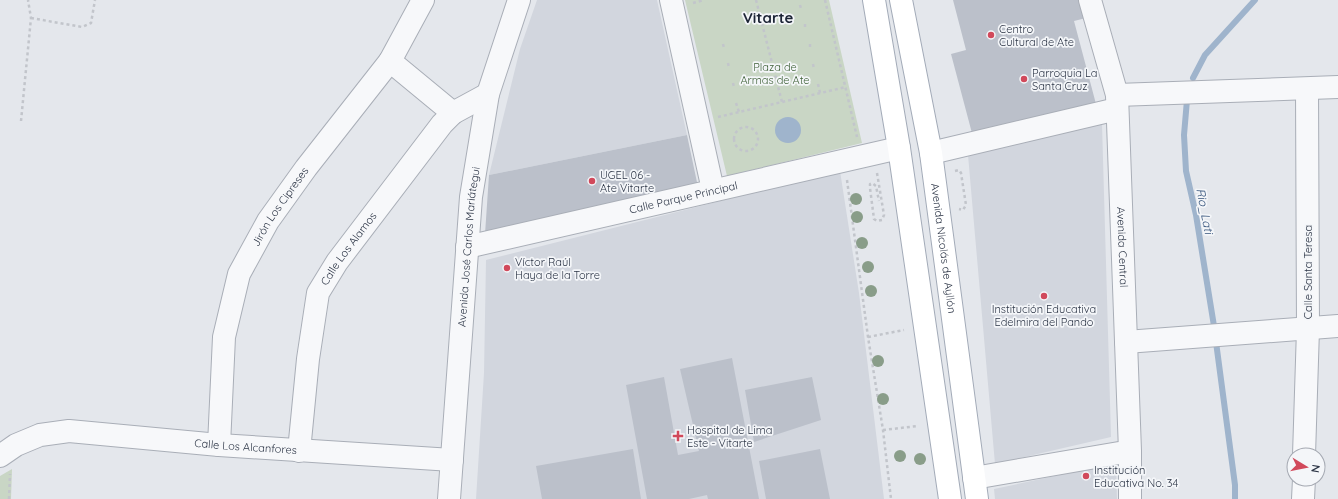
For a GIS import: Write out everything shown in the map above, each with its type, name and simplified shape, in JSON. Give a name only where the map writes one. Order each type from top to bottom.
[{"type":"main road","points":[[874,0],[899,148],[950,499]]},
{"type":"main road","name":"Avenida Nicolás de Ayllón","points":[[901,0],[931,153],[975,489]]},
{"type":"street","name":"Jirón Los Cipreses","points":[[219,445],[224,337],[239,274],[276,209],[306,168],[390,61],[423,0]]},
{"type":"street","name":"Avenida José Carlos Mariátegui","points":[[450,499],[471,197],[488,94],[519,0]]},
{"type":"street","name":"Avenida Central","points":[[1090,0],[1117,102],[1130,499]]},
{"type":"street","points":[[685,1],[713,190]]},
{"type":"street","points":[[390,61],[453,113]]},
{"type":"street","points":[[931,153],[1117,102],[1338,87]]},
{"type":"street","name":"Calle Santa Teresa","points":[[1304,447],[1308,329],[1306,89]]},
{"type":"street","name":"Calle Los Alamos","points":[[299,451],[308,359],[318,292],[337,262],[442,124],[453,113],[488,94]]},
{"type":"street","name":"Calle Parque Principal","points":[[467,247],[899,148]]},
{"type":"street","points":[[1126,342],[1338,326]]},
{"type":"street","name":"Calle Los Alcanfores","points":[[5,465],[16,445],[40,435],[69,431],[219,445],[452,460]]},
{"type":"street","points":[[975,489],[1119,453]]},
{"type":"street","points":[[1303,499],[1304,487]]},
{"type":"path","points":[[21,121],[31,18],[28,0]]},
{"type":"path","points":[[31,18],[82,27],[90,23],[95,0]]},
{"type":"path","points":[[685,1],[704,0]]},
{"type":"path","points":[[756,0],[782,102]]},
{"type":"path","points":[[825,0],[858,140]]},
{"type":"path","points":[[685,1],[693,10]]},
{"type":"path","points":[[805,24],[805,29]]},
{"type":"path","points":[[728,63],[729,68]]},
{"type":"path","points":[[813,64],[814,69]]},
{"type":"path","points":[[733,83],[734,87]]},
{"type":"path","points":[[818,84],[820,93]]},
{"type":"path","points":[[719,124],[718,117],[846,87]]},
{"type":"path","points":[[736,103],[739,112]]},
{"type":"path","points":[[744,126],[748,126],[755,131],[757,134],[757,142],[753,148],[746,151],[736,146],[733,138],[736,131],[744,126]]},
{"type":"path","points":[[876,167],[884,215],[880,221],[874,219],[870,188],[870,184],[872,183],[876,186],[879,201]]},
{"type":"path","points":[[953,172],[959,170],[961,173],[966,205],[963,210],[959,209],[958,203]]},
{"type":"path","points":[[847,180],[868,337],[883,430],[891,499]]},
{"type":"path","points":[[868,337],[904,330]]},
{"type":"path","points":[[883,430],[918,426]]},
{"type":"path","points":[[5,465],[9,499]]},
{"type":"shaded area","points":[[537,0],[657,0],[687,135],[489,175],[520,49]]},
{"type":"shaded area","name":"Institución Educativa Edelmira del Pando","points":[[1102,124],[1111,437],[995,464],[968,155]]},
{"type":"shaded area","name":"Hospital de Lima Este - Vitarte","points":[[840,171],[859,293],[884,499],[476,499],[484,373],[486,260]]},
{"type":"shaded area","name":"Institución Educativa No. 34","points":[[1116,463],[1117,499],[995,499],[994,489]]},
{"type":"green space","name":"Plaza de Armas de Ate","points":[[685,0],[829,0],[862,143],[727,176]]},
{"type":"green space","points":[[12,469],[11,499],[0,499],[0,476]]},
{"type":"water","points":[[788,117],[797,121],[801,130],[797,139],[788,143],[779,139],[775,130],[779,121]]},
{"type":"building","name":"Parroquia La Santa Cruz","points":[[953,0],[1081,0],[1086,18],[1074,21],[1096,104],[973,137],[951,54],[966,50]]},
{"type":"building","name":"UGEL 06 - Ate Vitarte","points":[[687,135],[698,187],[485,234],[489,175]]},
{"type":"building","points":[[732,358],[759,499],[708,499],[707,495],[689,499],[647,499],[626,385],[664,377],[678,455],[699,451],[680,369]]},
{"type":"building","points":[[812,377],[821,420],[754,442],[745,390]]},
{"type":"building","points":[[633,449],[641,499],[542,499],[536,466]]},
{"type":"building","points":[[820,449],[830,499],[766,499],[759,461]]},
{"type":"waterway","name":"Rio_Lati","points":[[1193,78],[1205,55],[1255,0]]},
{"type":"waterway","name":"Rio_Lati","points":[[1187,100],[1184,135],[1186,171],[1196,215],[1214,326]]},
{"type":"waterway","name":"Rio_Lati","points":[[1216,342],[1235,485],[1235,499]]},
{"type":"place","name":"Centro Cultural de Ate","points":[[991,35]]},
{"type":"place","name":"Parroquia La Santa Cruz","points":[[1024,79]]},
{"type":"place","name":"UGEL 06 - Ate Vitarte","points":[[592,181]]},
{"type":"place","name":"Víctor Raúl Haya de la Torre","points":[[507,268]]},
{"type":"place","name":"Institución Educativa Edelmira del Pando","points":[[1044,296]]},
{"type":"place","name":"Hospital de Lima Este - Vitarte","points":[[678,436]]},
{"type":"place","name":"Institución Educativa No. 34","points":[[1086,476]]},
{"type":"district","name":"Vitarte","points":[[768,17]]}]
